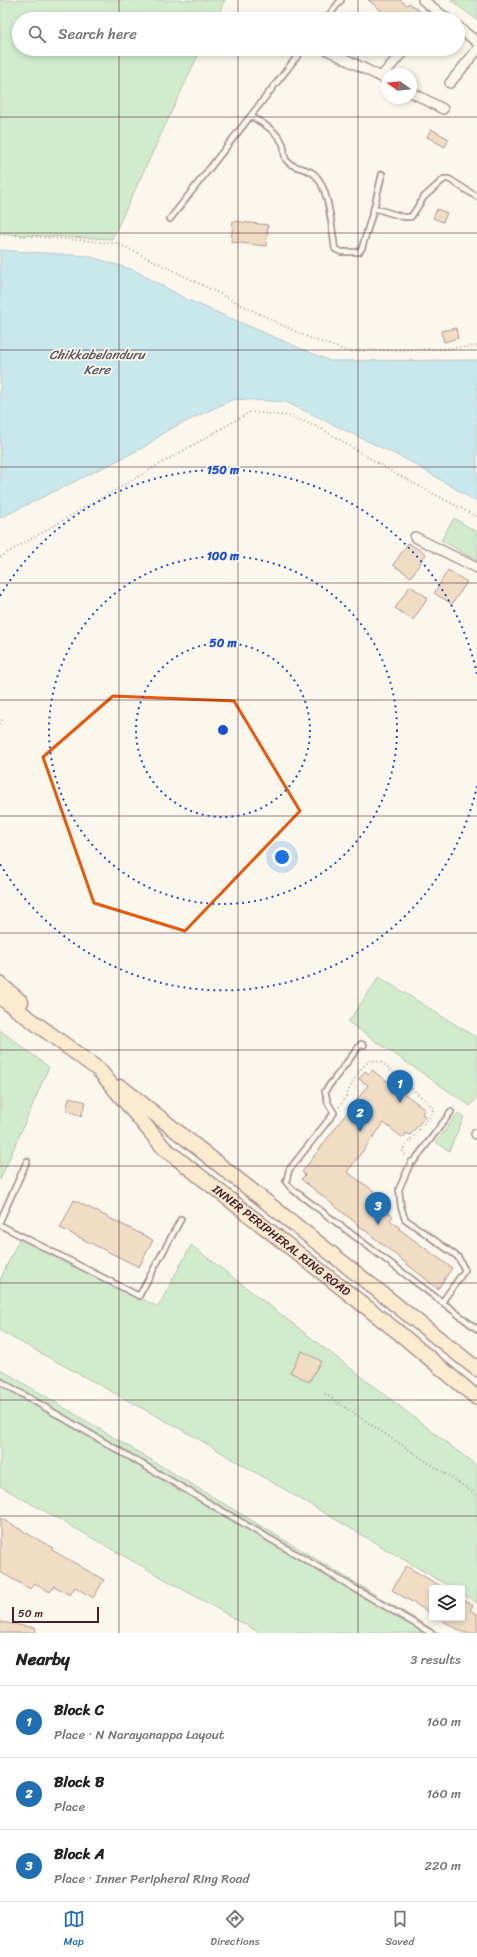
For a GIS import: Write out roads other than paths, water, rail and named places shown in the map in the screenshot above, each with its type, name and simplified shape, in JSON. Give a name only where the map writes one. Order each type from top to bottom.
[{"type":"main road","name":"INNER PERIPHERAL RING ROAD","points":[[0,984],[99,1070],[164,1148],[398,1332],[477,1398]]},
{"type":"main road","name":"INNER PERIPHERAL RING ROAD","points":[[0,997],[99,1070],[477,1369]]},
{"type":"street","points":[[423,0],[437,11]]},
{"type":"street","points":[[465,33],[477,42]]},
{"type":"street","points":[[450,83],[477,50]]},
{"type":"street","points":[[339,56],[381,77]]},
{"type":"street","points":[[392,68],[400,56]]},
{"type":"street","points":[[417,95],[443,109]]},
{"type":"street","points":[[415,537],[477,568]]},
{"type":"lane","points":[[332,12],[341,0]]},
{"type":"lane","points":[[170,219],[298,56]]},
{"type":"lane","points":[[251,116],[279,138],[284,145],[285,160],[290,165],[310,170],[318,177],[323,187],[335,249],[341,252],[359,252],[362,248],[382,174]]},
{"type":"lane","points":[[374,208],[411,217],[424,197],[444,179],[449,179],[477,197]]},
{"type":"lane","points":[[364,1045],[361,1044],[325,1091],[328,1103],[334,1113],[289,1170],[286,1182],[292,1189],[477,1329]]},
{"type":"lane","points":[[442,1302],[465,1270],[458,1257],[405,1219],[401,1207],[399,1189],[411,1162],[414,1161],[451,1112]]},
{"type":"lane","points":[[0,1221],[27,1161]]},
{"type":"lane","points":[[0,1225],[139,1296],[181,1219]]},
{"type":"lane","points":[[0,1381],[431,1633]]},
{"type":"water","name":"Chikkabelanduru Kere","points":[[0,250],[88,256],[134,270],[186,299],[330,361],[477,360],[477,502],[411,462],[286,402],[234,399],[168,430],[143,448],[0,518]]},
{"type":"place","name":"Block C","points":[[400,1103]]},
{"type":"place","name":"Block B","points":[[360,1132]]},
{"type":"place","name":"Block A","points":[[378,1225]]}]
